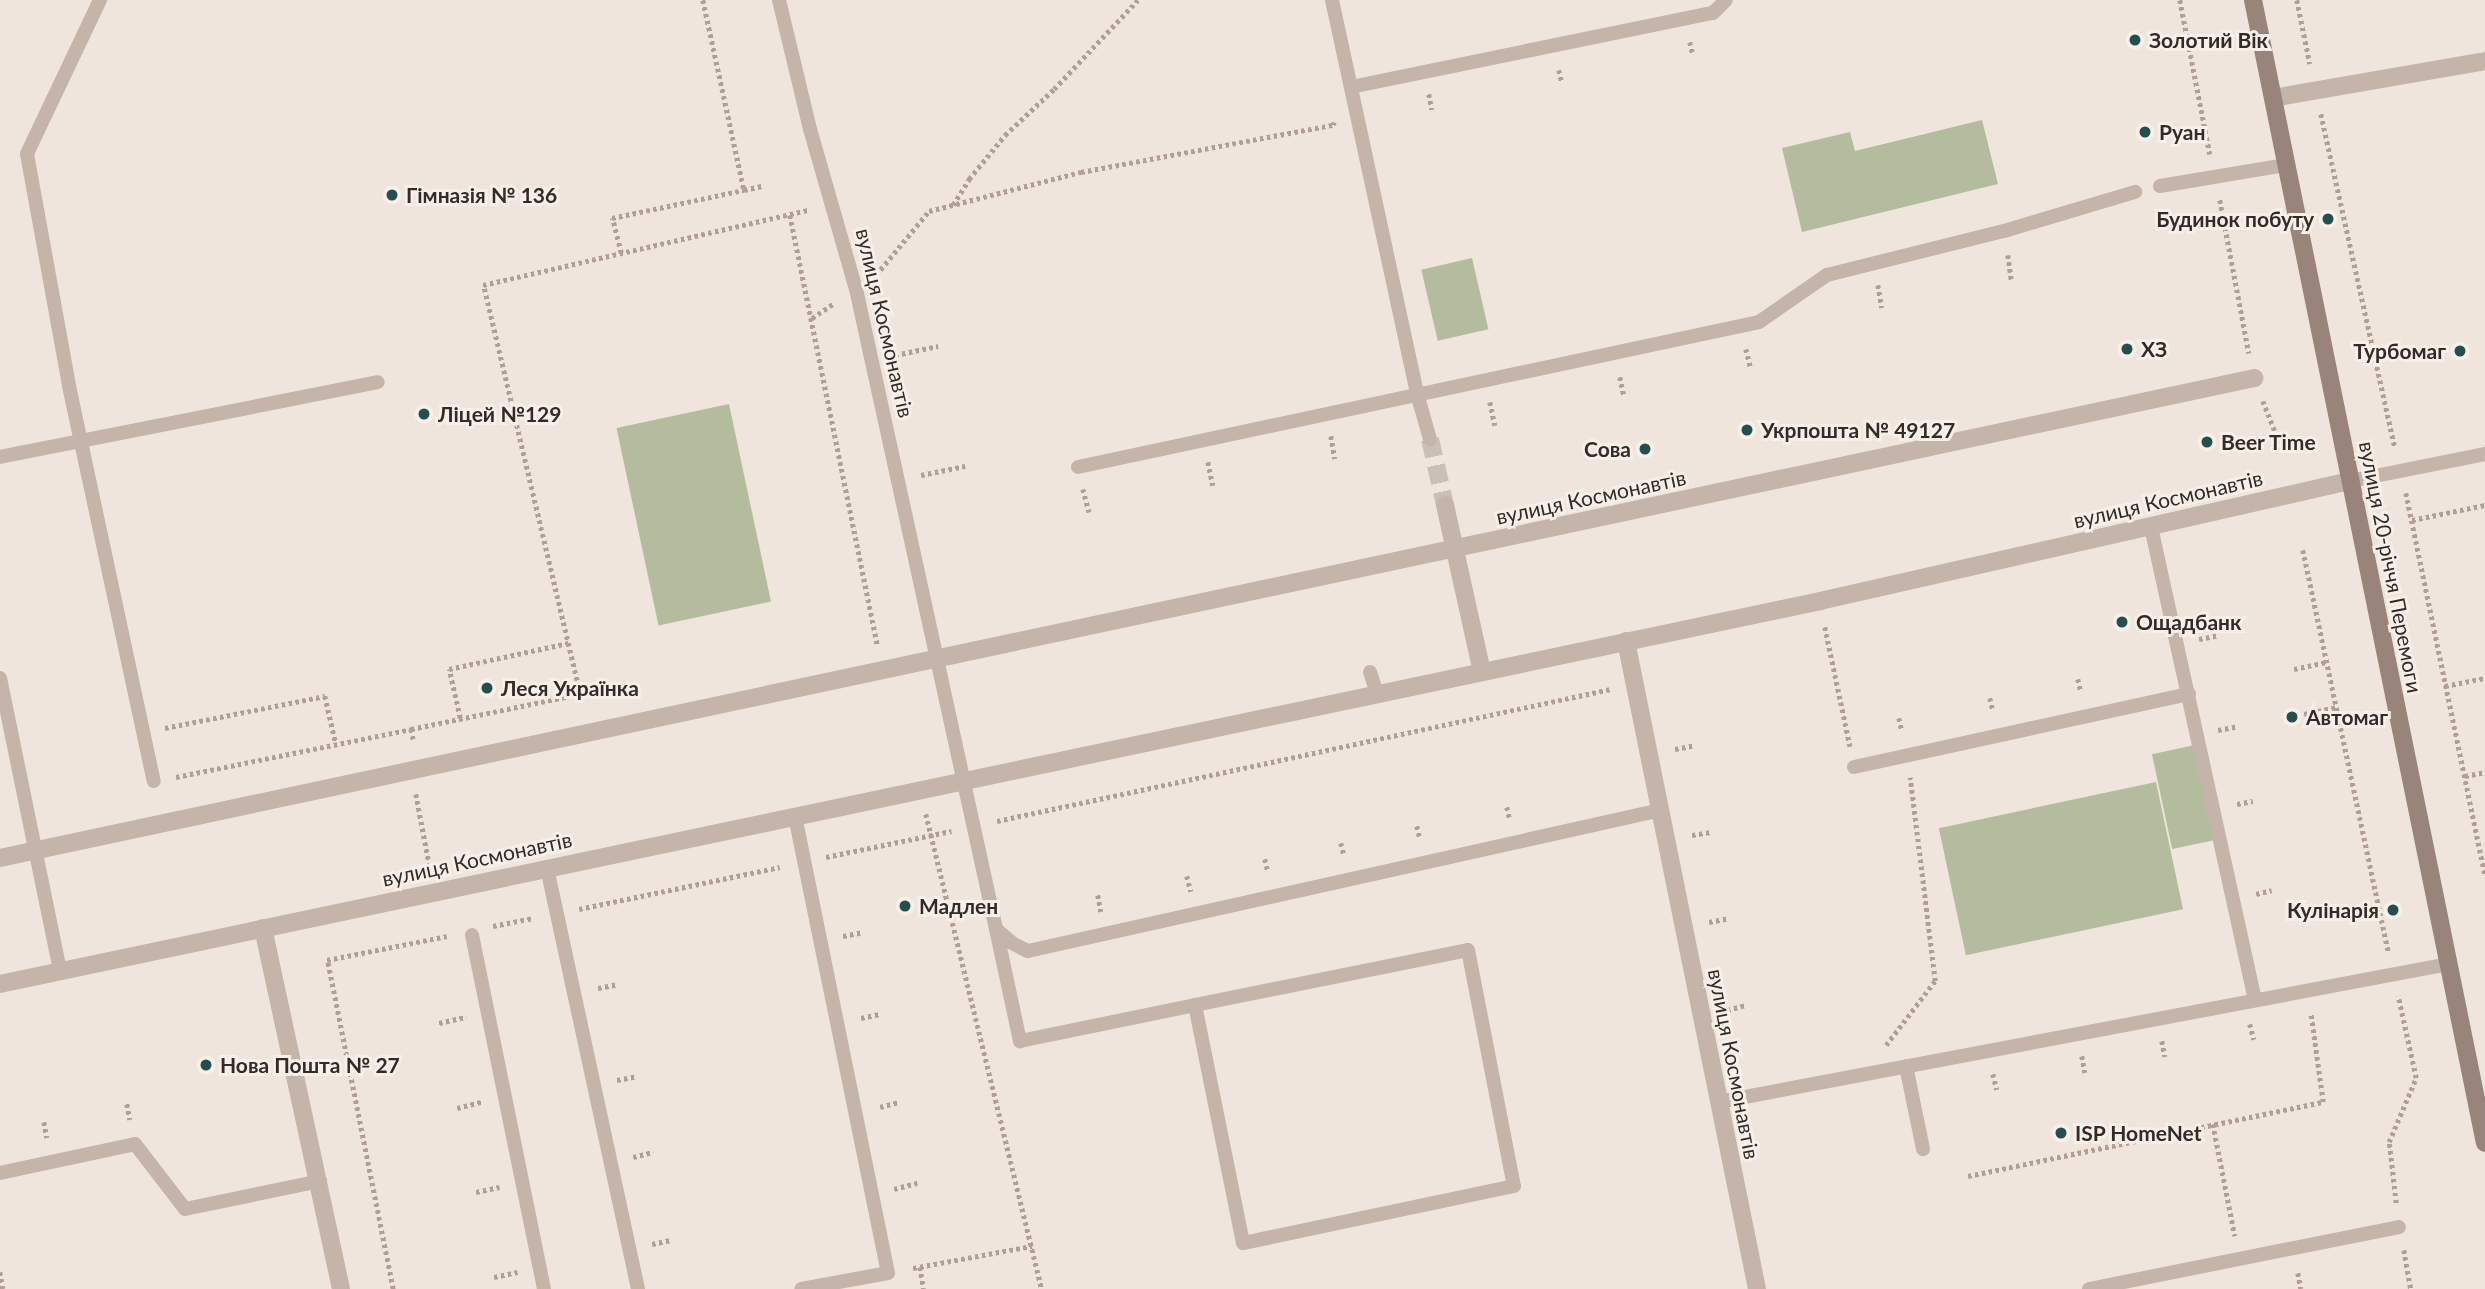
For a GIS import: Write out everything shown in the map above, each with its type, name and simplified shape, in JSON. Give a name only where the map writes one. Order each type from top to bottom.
[{"type":"street","name":"вулиця 20-річчя Перемоги","points":[[2252,0],[2485,1143]]},
{"type":"street","points":[[2273,98],[2485,61]]},
{"type":"street","name":"вулиця Космонавтів","points":[[0,858],[2254,378]]},
{"type":"street","name":"вулиця Космонавтів","points":[[0,984],[1820,601],[2350,481]]},
{"type":"street","points":[[1445,505],[1482,672]]},
{"type":"street","name":"вулиця Космонавтів","points":[[1626,641],[1757,1289]]},
{"type":"street","points":[[262,928],[320,1181],[341,1289]]},
{"type":"lane","points":[[100,0],[27,153],[81,439],[154,781]]},
{"type":"lane","name":"вулиця Космонавтів","points":[[779,0],[810,129],[856,289],[964,781]]},
{"type":"lane","points":[[1332,0],[1430,439]]},
{"type":"lane","points":[[1352,87],[1713,13],[1726,0]]},
{"type":"lane","points":[[2160,186],[2287,164]]},
{"type":"lane","points":[[1078,467],[1419,397],[1759,322],[1827,275],[2004,231],[2135,192]]},
{"type":"lane","points":[[0,457],[378,382]]},
{"type":"lane","points":[[2350,481],[2485,454]]},
{"type":"lane","points":[[2151,527],[2255,1000]]},
{"type":"lane","points":[[1370,672],[1377,694]]},
{"type":"lane","points":[[0,678],[60,971]]},
{"type":"lane","points":[[1854,767],[2189,694]]},
{"type":"lane","points":[[964,781],[976,826],[1020,1041],[1195,1005],[1468,950],[1514,1186],[1243,1243],[1195,1005]]},
{"type":"lane","points":[[996,929],[1012,943],[1028,951],[1661,810]]},
{"type":"lane","points":[[795,816],[888,1273],[801,1289]]},
{"type":"lane","points":[[547,868],[638,1289]]},
{"type":"lane","points":[[472,935],[544,1289]]},
{"type":"lane","points":[[1718,1102],[2448,964]]},
{"type":"lane","points":[[1906,1066],[1923,1149]]},
{"type":"lane","points":[[0,1173],[135,1144],[185,1209],[320,1181]]},
{"type":"lane","points":[[2089,1289],[2399,1227]]},
{"type":"path","points":[[703,0],[744,190]]},
{"type":"path","points":[[953,205],[969,178],[1005,135],[1054,89],[1138,0]]},
{"type":"path","points":[[2180,0],[2254,378],[2282,449]]},
{"type":"path","points":[[2297,0],[2402,472],[2485,874]]},
{"type":"path","points":[[812,318],[875,276],[929,211],[1081,172],[1333,125],[1352,87]]},
{"type":"path","points":[[621,253],[612,218],[762,186]]},
{"type":"path","points":[[154,781],[580,694],[483,285],[833,205]]},
{"type":"path","points":[[790,215],[883,670]]},
{"type":"path","points":[[872,360],[938,346]]},
{"type":"path","points":[[898,481],[965,466]]},
{"type":"path","points":[[2412,520],[2485,505]]},
{"type":"path","points":[[2303,550],[2416,1078],[2389,1142],[2399,1227],[2412,1289]]},
{"type":"path","points":[[1820,601],[1854,767]]},
{"type":"path","points":[[460,718],[449,669],[568,643]]},
{"type":"path","points":[[2294,669],[2327,662]]},
{"type":"path","points":[[2445,685],[2485,678]]},
{"type":"path","points":[[144,733],[325,696],[336,744]]},
{"type":"path","points":[[2304,714],[2336,707]]},
{"type":"path","points":[[411,729],[418,757],[412,771],[434,892]]},
{"type":"path","points":[[1864,1073],[1935,981],[1908,755]]},
{"type":"path","points":[[2465,776],[2485,772]]},
{"type":"path","points":[[920,790],[1042,1289]]},
{"type":"path","points":[[327,960],[393,1289]]},
{"type":"path","points":[[1968,1176],[2323,1102],[2307,989]]},
{"type":"path","points":[[2213,1124],[2238,1258]]},
{"type":"path","points":[[888,1273],[1032,1246]]},
{"type":"path","points":[[920,1267],[924,1289]]},
{"type":"path","points":[[0,1272],[4,1289]]},
{"type":"green space","points":[[1982,120],[1998,184],[1802,232],[1782,148],[1850,132],[1855,151]]},
{"type":"green space","points":[[1472,258],[1488,329],[1438,341],[1421,270]]},
{"type":"green space","points":[[729,404],[771,602],[659,625],[617,428]]},
{"type":"green space","points":[[2195,745],[2215,840],[2172,849],[2152,754]]},
{"type":"green space","points":[[2156,782],[2183,909],[1966,955],[1939,828]]},
{"type":"tunnel","points":[[1430,439],[1445,505]]},
{"type":"place","name":"Золотий Вік","points":[[2135,40]]},
{"type":"place","name":"Руан","points":[[2145,132]]},
{"type":"place","name":"Гімназія № 136","points":[[392,195]]},
{"type":"place","name":"Будинок побуту","points":[[2328,219]]},
{"type":"place","name":"ХЗ","points":[[2127,349]]},
{"type":"place","name":"Турбомаг","points":[[2460,351]]},
{"type":"place","name":"Ліцей №129","points":[[424,414]]},
{"type":"place","name":"Укрпошта № 49127","points":[[1747,430]]},
{"type":"place","name":"Beer Time","points":[[2207,442]]},
{"type":"place","name":"Сова","points":[[1645,449]]},
{"type":"place","name":"Ощадбанк","points":[[2122,622]]},
{"type":"place","name":"Леся Українка","points":[[487,688]]},
{"type":"place","name":"Автомаг","points":[[2292,717]]},
{"type":"place","name":"Мадлен","points":[[905,906]]},
{"type":"place","name":"Кулінарія","points":[[2393,910]]},
{"type":"place","name":"Нова Пошта № 27","points":[[206,1065]]},
{"type":"place","name":"ISP HomeNet","points":[[2061,1133]]}]
